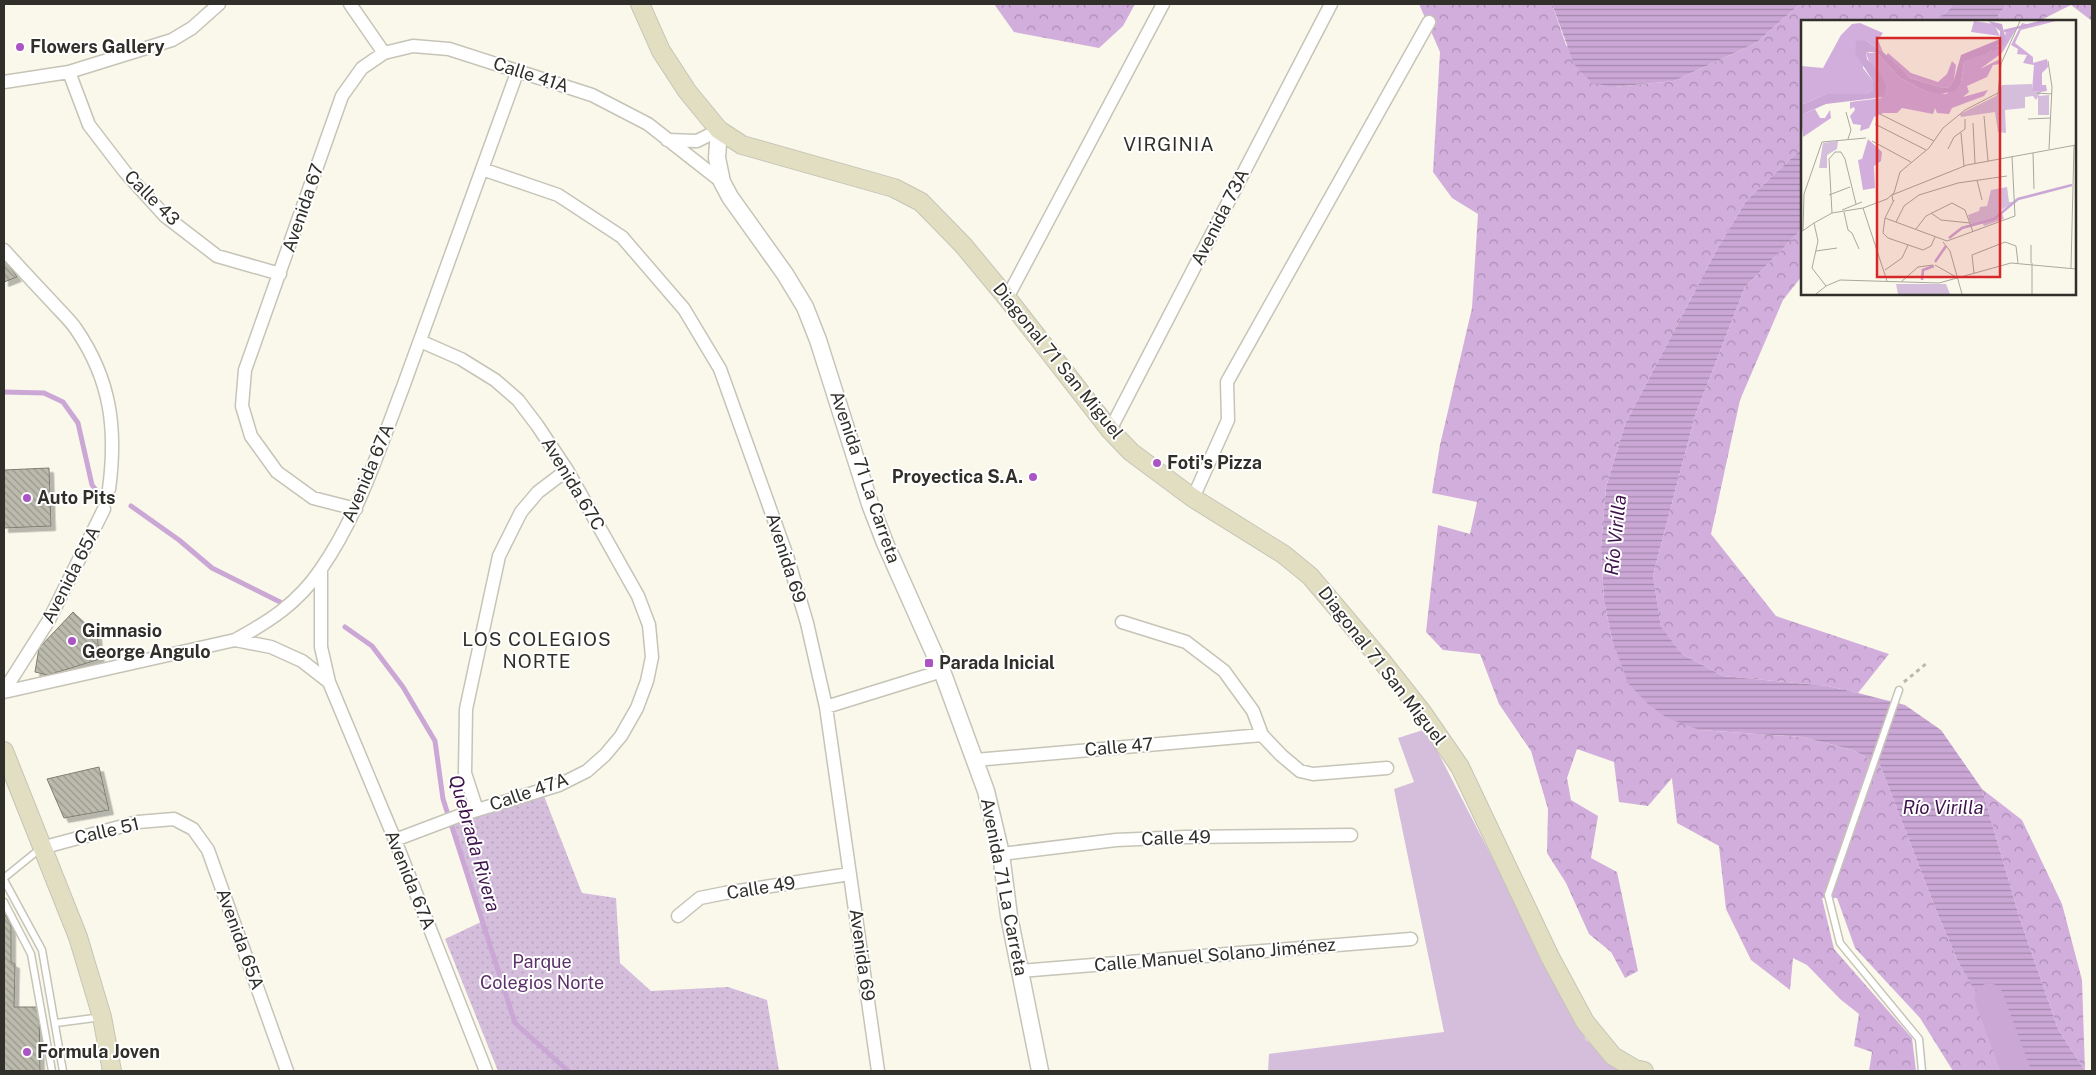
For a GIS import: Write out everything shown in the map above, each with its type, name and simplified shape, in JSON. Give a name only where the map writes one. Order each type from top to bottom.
[{"type":"main road","name":"Diagonal 71 San Miguel","points":[[640,4],[661,51],[686,91],[719,130],[742,145],[894,188],[921,202],[963,245],[1008,298],[1110,430],[1131,452],[1193,498],[1283,554],[1310,576],[1422,712],[1460,767],[1550,957],[1585,1022],[1613,1056],[1635,1069],[1644,1071]]},
{"type":"main road","points":[[4,751],[78,937],[102,1017],[112,1071]]},
{"type":"street","points":[[4,82],[69,72],[172,40],[192,28],[219,4]]},
{"type":"street","points":[[350,4],[384,53]]},
{"type":"street","points":[[1008,298],[1163,4]]},
{"type":"street","name":"Avenida 73A","points":[[1110,430],[1330,4]]},
{"type":"street","points":[[1193,498],[1228,420],[1227,382],[1429,22]]},
{"type":"street","name":"Calle 41A","points":[[384,53],[413,46],[449,49],[592,95],[648,124],[722,182]]},
{"type":"street","name":"Avenida 67","points":[[356,509],[313,498],[277,472],[251,436],[242,406],[246,370],[342,96],[362,68],[384,53]]},
{"type":"street","name":"Avenida 67A","points":[[486,1071],[395,840],[329,682],[321,646],[321,569],[356,509],[420,340],[518,70]]},
{"type":"street","name":"Calle 43","points":[[69,72],[89,125],[124,172],[165,216],[217,256],[280,274]]},
{"type":"street","points":[[667,140],[697,141],[719,130]]},
{"type":"street","name":"Avenida 71 La Carreta","points":[[719,130],[717,158],[722,182],[730,197],[786,274],[805,306],[818,340],[870,504],[885,543],[942,671],[986,791],[1001,854],[1009,916],[1040,1071]]},
{"type":"street","name":"Avenida 69","points":[[482,170],[558,195],[622,237],[684,309],[720,369],[787,556],[807,623],[826,707],[878,1071]]},
{"type":"street","points":[[4,250],[75,327],[94,358],[105,390],[113,430],[109,489]]},
{"type":"street","name":"Avenida 67C","points":[[420,340],[461,359],[495,380],[518,400],[567,470],[638,596],[649,626],[652,657],[648,680]]},
{"type":"street","points":[[477,810],[465,773],[466,709],[499,556],[521,512],[538,492],[567,470]]},
{"type":"street","name":"Avenida 65A","points":[[4,692],[49,620],[104,510]]},
{"type":"street","points":[[4,692],[235,640],[268,622],[290,604],[321,569]]},
{"type":"street","points":[[1122,622],[1186,642],[1224,670],[1253,711],[1262,735],[1300,771],[1314,774],[1387,768]]},
{"type":"street","points":[[235,640],[271,646],[302,661],[329,682]]},
{"type":"street","points":[[826,707],[942,671]]},
{"type":"street","name":"Calle 47A","points":[[395,840],[461,815],[559,785],[587,771],[605,755],[621,736],[637,708],[648,680]]},
{"type":"street","name":"Calle 47","points":[[975,760],[1262,735]]},
{"type":"street","name":"Avenida 65A","points":[[174,819],[193,829],[208,850],[287,1071]]},
{"type":"street","name":"Calle 51","points":[[41,848],[138,822],[174,819]]},
{"type":"street","name":"Calle 49","points":[[1001,854],[1116,840],[1185,837],[1351,835]]},
{"type":"street","name":"Calle 49","points":[[678,916],[700,898],[850,874]]},
{"type":"street","name":"Calle Manuel Solano Jiménez","points":[[1020,971],[1411,939]]},
{"type":"lane","points":[[1899,690],[1828,895],[1840,943],[1919,1039],[1922,1071]]},
{"type":"lane","points":[[41,848],[4,879],[42,950],[63,1071]]},
{"type":"lane","points":[[4,902],[31,954],[52,1071]]},
{"type":"lane","points":[[56,1023],[102,1017]]},
{"type":"path","points":[[1899,690],[1905,680],[1926,663]]},
{"type":"green space","points":[[994,4],[1135,4],[1123,26],[1099,48],[1014,32]]},
{"type":"green space","points":[[1419,4],[1552,4],[1566,45],[1614,87],[1674,81],[1756,43],[1800,4],[1955,4],[1937,20],[1801,20],[1801,149],[1746,201],[1717,249],[1625,424],[1606,487],[1601,548],[1604,601],[1612,639],[1700,730],[1802,737],[1853,750],[1880,765],[1958,962],[2026,1071],[1953,1071],[1920,1018],[1855,948],[1837,898],[1822,898],[1834,949],[1912,1038],[1916,1071],[1869,1071],[1872,1052],[1854,1046],[1859,1014],[1840,999],[1807,965],[1793,958],[1790,990],[1751,960],[1726,909],[1719,846],[1677,823],[1672,778],[1648,806],[1619,802],[1614,762],[1577,749],[1567,778],[1571,800],[1598,816],[1591,858],[1617,872],[1638,971],[1625,978],[1611,952],[1589,934],[1566,883],[1547,853],[1548,809],[1531,751],[1499,704],[1480,654],[1443,650],[1426,632],[1438,525],[1470,534],[1477,502],[1432,493],[1440,445],[1472,308],[1478,214],[1452,198],[1433,172],[1440,52]]},
{"type":"green space","points":[[2007,4],[2092,4],[2092,21],[2071,5],[2041,20],[1995,20]]},
{"type":"green space","points":[[1801,230],[1801,277],[1783,300],[1740,400],[1711,534],[1776,616],[1889,654],[1858,693],[1828,686],[1723,676],[1682,654],[1661,628],[1653,575],[1695,416],[1745,287]]},
{"type":"green space","points":[[1426,729],[1586,1040],[1628,1071],[1268,1071],[1269,1054],[1444,1032],[1394,789],[1414,782],[1398,738]]},
{"type":"green space","points":[[1982,789],[2022,820],[2062,904],[2082,980],[2085,1071],[2058,1029],[2019,916]]},
{"type":"green space","name":"Parque Colegios Norte","points":[[542,791],[582,893],[616,898],[620,963],[651,991],[728,987],[767,1000],[779,1071],[498,1071],[445,939],[481,922],[450,824]]},
{"type":"water","points":[[1552,4],[1800,4],[1756,43],[1674,81],[1614,87],[1592,83],[1574,64]]},
{"type":"water","points":[[1955,4],[2007,4],[1995,20],[1937,20]]},
{"type":"water","name":"Río Virilla","points":[[1801,149],[1801,230],[1745,287],[1695,416],[1653,575],[1661,627],[1682,654],[1723,676],[1828,686],[1858,693],[1905,705],[1941,730],[1982,789],[2019,916],[2058,1029],[2085,1071],[2026,1071],[2018,1061],[1958,962],[1880,765],[1853,750],[1802,737],[1700,730],[1667,718],[1648,704],[1628,683],[1612,639],[1604,601],[1601,548],[1606,487],[1625,424],[1717,249],[1746,201]]},
{"type":"building","points":[[4,258],[17,277],[4,282]]},
{"type":"building","name":"Auto Pits","points":[[49,468],[51,526],[4,528],[4,470]]},
{"type":"building","name":"Gimnasio George Angulo","points":[[73,612],[97,635],[100,659],[48,675],[35,672],[39,648]]},
{"type":"building","points":[[99,767],[109,810],[64,818],[47,779]]},
{"type":"building","points":[[4,913],[11,924],[11,962],[15,964],[14,1007],[39,1007],[40,1071],[4,1071]]},
{"type":"waterway","name":"Quebrada Rivera","points":[[4,392],[44,393],[63,402],[78,423],[92,485],[104,500]]},
{"type":"waterway","name":"Quebrada Rivera","points":[[131,506],[179,540],[212,568],[280,602]]},
{"type":"waterway","name":"Quebrada Rivera","points":[[345,627],[372,646],[403,687],[435,741],[443,799],[515,1023],[568,1071]]},
{"type":"waterway","name":"Río Virilla","points":[[1989,998],[2016,1071]]},
{"type":"place","name":"Flowers Gallery","points":[[20,47]]},
{"type":"place","name":"Foti's Pizza","points":[[1157,463]]},
{"type":"place","name":"Proyectica S.A.","points":[[1033,477]]},
{"type":"place","name":"Auto Pits","points":[[27,498]]},
{"type":"place","name":"Gimnasio George Angulo","points":[[72,641]]},
{"type":"place","name":"Parada Inicial","points":[[929,663]]},
{"type":"place","name":"Formula Joven","points":[[27,1052]]},
{"type":"district","name":"VIRGINIA","points":[[1169,144]]},
{"type":"district","name":"LOS COLEGIOS NORTE","points":[[537,650]]}]
